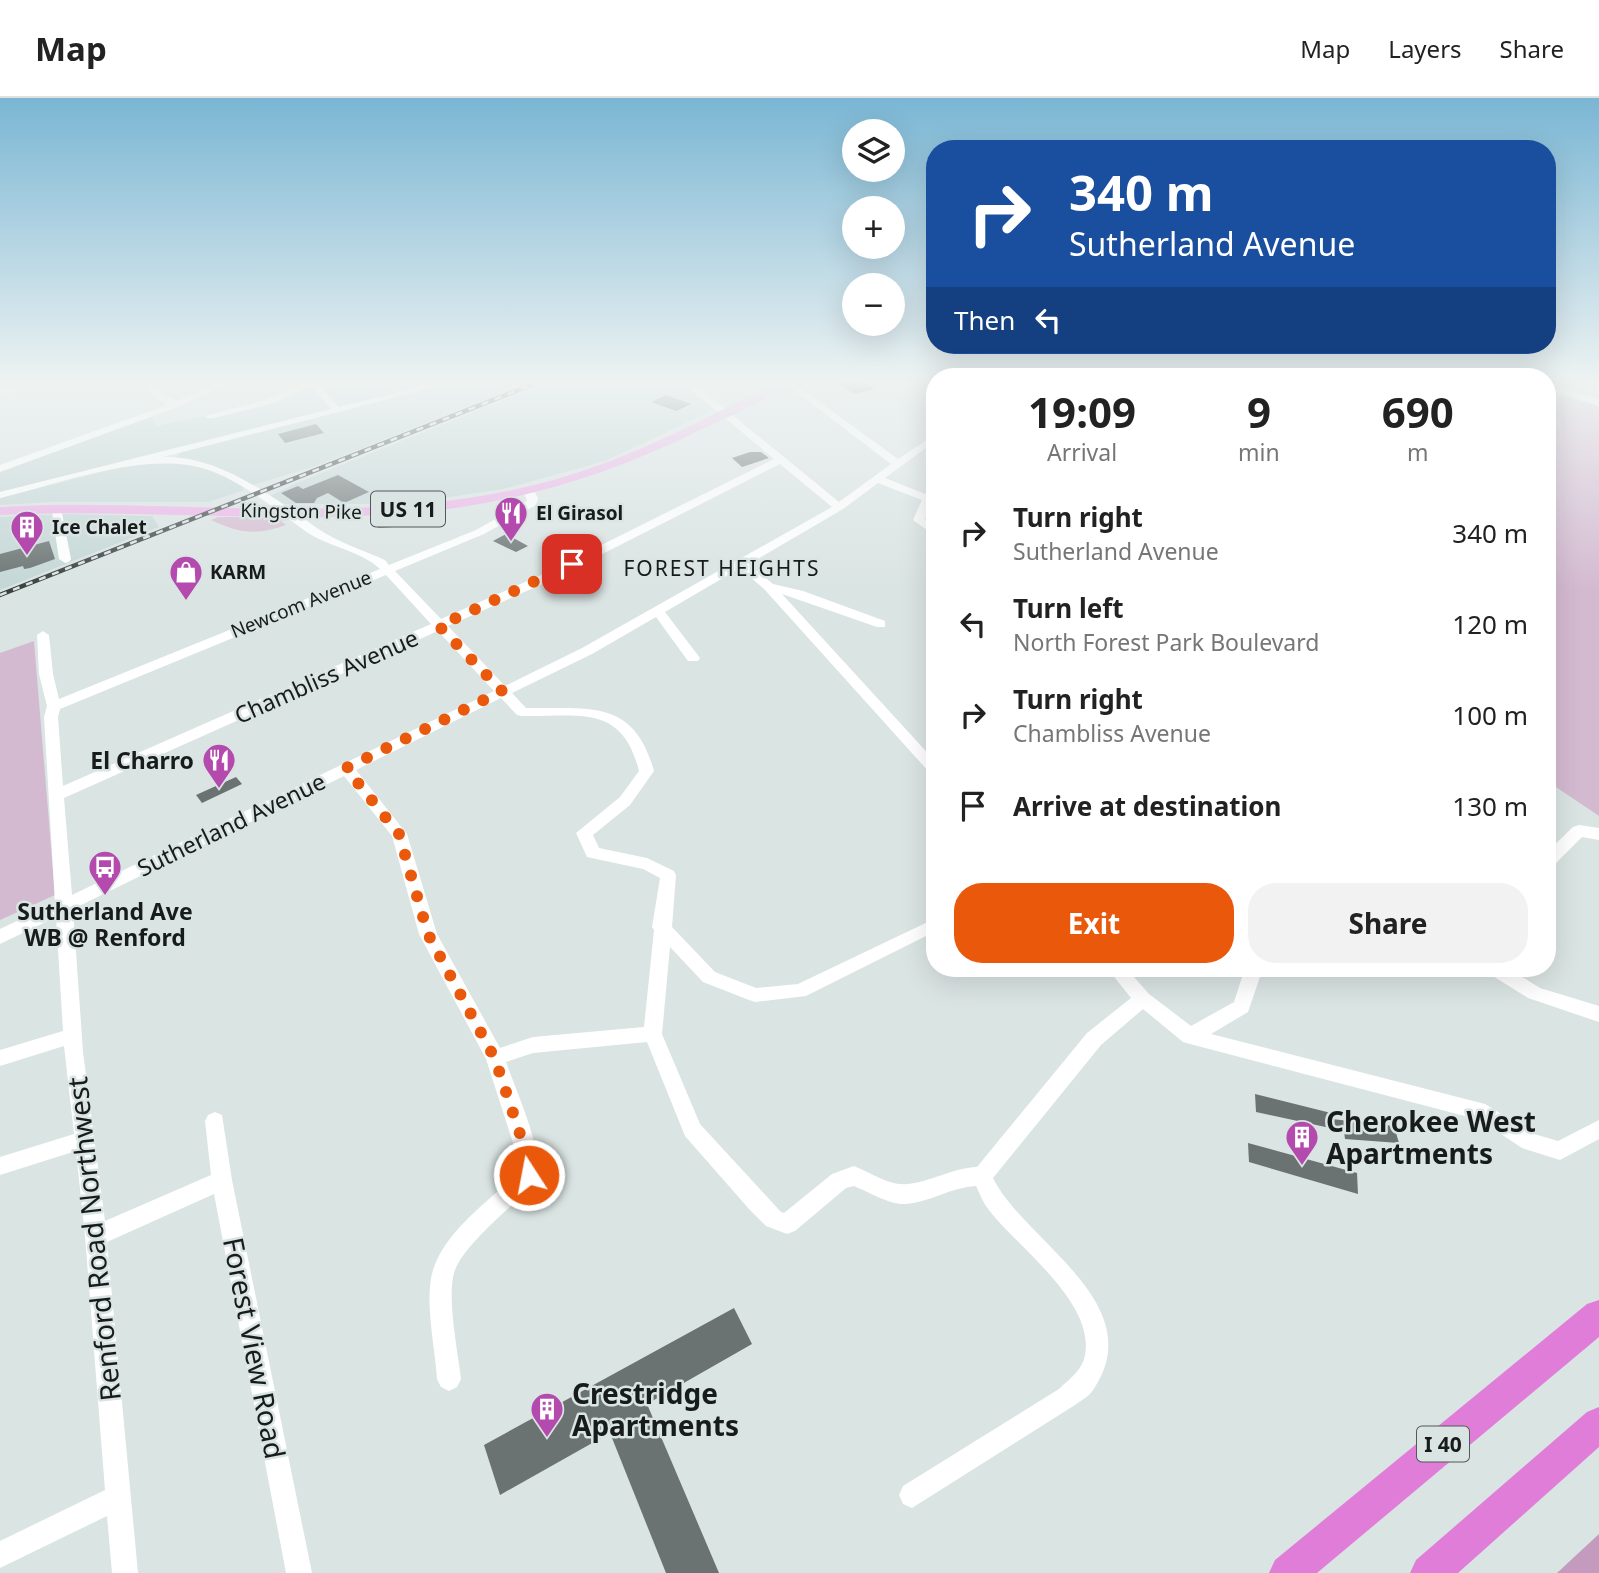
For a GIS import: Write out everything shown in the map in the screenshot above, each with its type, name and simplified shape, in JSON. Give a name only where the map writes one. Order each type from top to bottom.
[{"type":"highway","name":"I 40","points":[[1288,1573],[1599,1316]]},
{"type":"highway","points":[[1429,1573],[1599,1424]]},
{"type":"main road","name":"Kingston Pike","points":[[0,510],[55,508],[321,512],[418,508],[528,490],[590,472],[646,450]]},
{"type":"main road","points":[[309,528],[311,518],[321,512]]},
{"type":"street","points":[[0,469],[52,450]]},
{"type":"street","points":[[0,495],[134,461],[180,455],[194,450]]},
{"type":"street","points":[[769,450],[839,507]]},
{"type":"street","points":[[879,450],[898,464]]},
{"type":"street","name":"Sutherland Avenue","points":[[0,937],[587,651],[839,507],[918,450]]},
{"type":"street","points":[[180,455],[218,470],[336,543],[371,556],[388,569],[522,712],[601,715],[622,723],[642,752],[647,771],[625,801],[584,833],[593,853],[647,864],[668,875],[653,1034],[692,1130],[774,1219],[787,1224],[839,1181],[854,1176],[892,1192],[906,1194],[964,1177],[982,1176],[1094,1039],[1143,999]]},
{"type":"street","name":"Chambliss Avenue","points":[[57,795],[545,578],[780,459]]},
{"type":"street","points":[[877,480],[926,496]]},
{"type":"street","name":"Newcom Avenue","points":[[54,706],[497,524],[532,503],[533,498],[528,490]]},
{"type":"street","points":[[926,507],[919,520],[926,526]]},
{"type":"street","points":[[55,508],[65,559]]},
{"type":"street","points":[[742,564],[769,587],[926,750]]},
{"type":"street","points":[[769,587],[799,594],[881,625]]},
{"type":"street","points":[[658,611],[693,658]]},
{"type":"street","name":"Renford Road Northwest","points":[[43,635],[46,674],[54,706],[51,717],[73,1036],[96,1236],[125,1573]]},
{"type":"street","points":[[346,768],[399,834],[428,934],[495,1059],[526,1152],[529,1175],[508,1199],[468,1234],[444,1270],[443,1318],[449,1378]]},
{"type":"street","points":[[1556,853],[1579,831],[1599,834]]},
{"type":"street","points":[[661,927],[709,977],[755,995],[800,990],[926,929]]},
{"type":"street","points":[[1124,977],[1143,999],[1190,1036],[1485,1113],[1529,1142],[1560,1151],[1599,1129]]},
{"type":"street","points":[[1190,1036],[1242,1007],[1251,977]]},
{"type":"street","points":[[1508,977],[1534,993],[1599,1014]]},
{"type":"street","points":[[495,1059],[533,1045],[653,1034]]},
{"type":"street","points":[[0,1058],[73,1036]]},
{"type":"street","name":"Forest View Road","points":[[215,1121],[222,1180],[299,1573]]},
{"type":"street","points":[[0,1166],[86,1139]]},
{"type":"street","points":[[912,1495],[1067,1397],[1087,1379],[1095,1360],[1098,1338],[1087,1306],[1067,1279],[995,1202],[982,1176]]},
{"type":"street","points":[[96,1236],[222,1180]]},
{"type":"street","points":[[0,1555],[118,1497]]},
{"type":"shaded area","points":[[58,450],[173,450],[0,492],[0,471]]},
{"type":"shaded area","points":[[357,450],[208,502],[53,502],[0,505],[0,499],[4,497],[129,465],[172,462],[181,452]]},
{"type":"shaded area","points":[[380,450],[629,450],[605,461],[503,489],[437,499],[363,504],[285,504],[270,496]]},
{"type":"shaded area","points":[[1556,450],[1599,450],[1599,816],[1556,787]]},
{"type":"shaded area","points":[[65,514],[152,516],[159,527],[0,590],[0,517]]},
{"type":"shaded area","points":[[218,517],[276,517],[284,520],[281,521],[286,525],[265,531],[247,532],[211,520]]},
{"type":"shaded area","points":[[34,641],[55,895],[0,920],[0,653]]},
{"type":"shaded area","points":[[1599,1534],[1599,1573],[1557,1573]]},
{"type":"building","points":[[750,452],[761,452],[769,458],[742,467],[732,458]]},
{"type":"building","points":[[338,475],[369,492],[344,503],[328,493],[317,498],[314,503],[296,503],[281,493],[298,486],[303,489]]},
{"type":"building","points":[[411,517],[409,526],[378,528],[380,519]]},
{"type":"building","name":"El Girasol","points":[[506,534],[528,546],[516,552],[493,541]]},
{"type":"building","name":"Ice Chalet","points":[[49,541],[55,559],[30,568],[24,569],[23,566],[0,572],[0,554]]},
{"type":"building","name":"El Charro","points":[[236,777],[242,784],[202,803],[196,795]]},
{"type":"building","points":[[1255,1094],[1331,1113],[1332,1119],[1394,1126],[1399,1143],[1345,1139],[1344,1131],[1256,1112]]},
{"type":"building","name":"Cherokee West Apartments","points":[[1248,1143],[1357,1173],[1358,1194],[1249,1162]]},
{"type":"building","name":"Crestridge Apartments","points":[[734,1308],[752,1344],[647,1404],[719,1573],[666,1573],[610,1433],[500,1495],[484,1445]]},
{"type":"railway","points":[[0,595],[367,450]]},
{"type":"place","name":"El Girasol","points":[[511,543]]},
{"type":"place","name":"Ice Chalet","points":[[27,557]]},
{"type":"place","name":"KARM","points":[[186,602]]},
{"type":"place","name":"El Charro","points":[[219,790]]},
{"type":"place","name":"Sutherland Ave WB @ Renford","points":[[105,897]]},
{"type":"place","name":"Cherokee West Apartments","points":[[1302,1167]]},
{"type":"place","name":"Crestridge Apartments","points":[[547,1439]]},
{"type":"district","name":"FOREST HEIGHTS","points":[[722,568]]},
{"type":"route","points":[[529,1175],[526,1152],[495,1059],[428,934],[399,834],[346,768],[502,691],[439,626],[572,564]]}]
